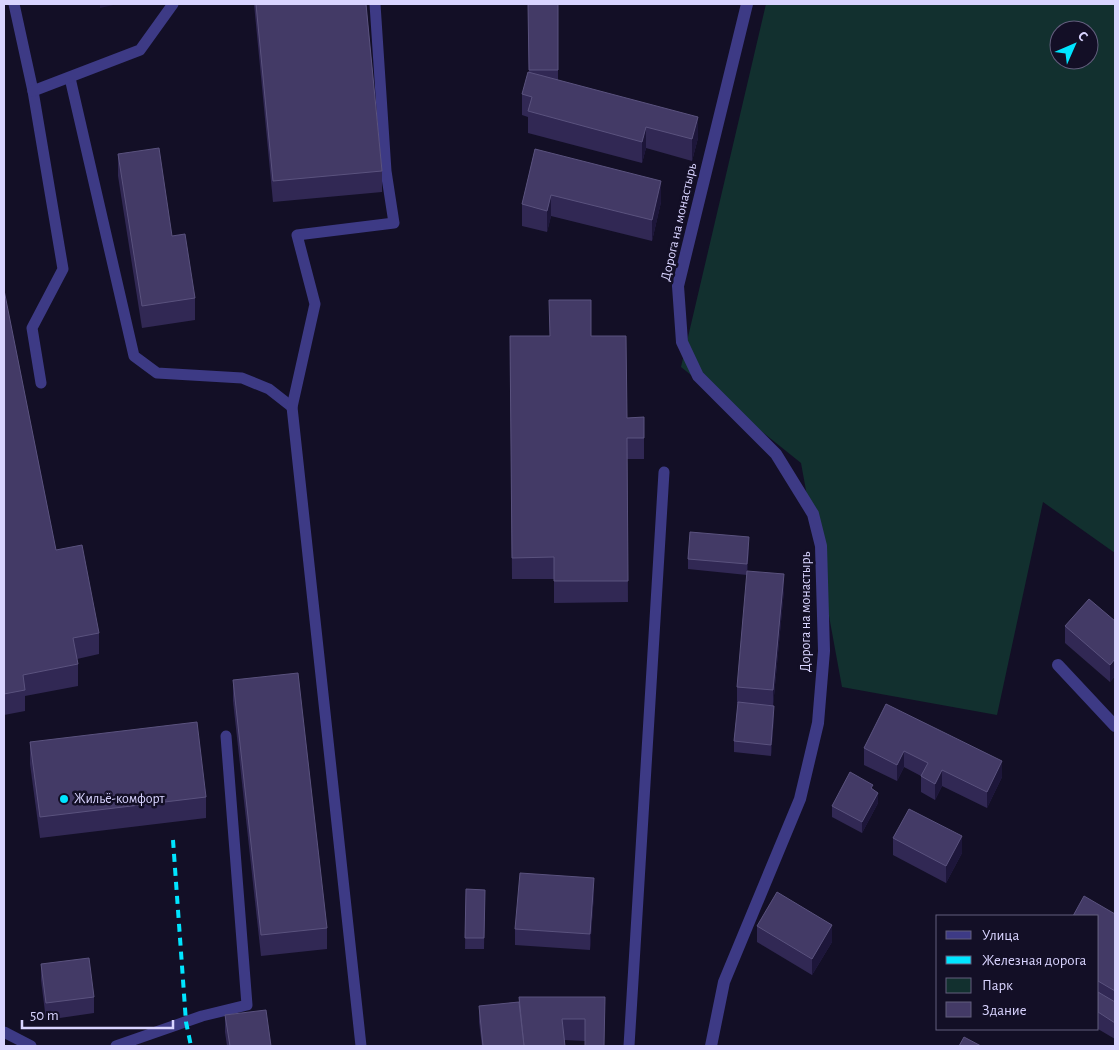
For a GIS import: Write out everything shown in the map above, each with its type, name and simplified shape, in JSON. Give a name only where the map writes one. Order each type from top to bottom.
[{"type":"street","name":"Дорога на монастырь","points":[[711,1046],[724,982],[800,798],[818,724],[824,651],[821,546],[813,514],[776,454],[698,376],[682,342],[678,286],[747,4]]},
{"type":"street","points":[[1058,665],[1115,726]]},
{"type":"lane","points":[[14,4],[33,91],[63,269],[32,328],[41,383]]},
{"type":"lane","points":[[33,91],[140,50],[173,4]]},
{"type":"lane","points":[[362,1046],[292,407],[315,304],[297,235],[394,223],[386,171],[375,4]]},
{"type":"lane","points":[[70,78],[134,356],[157,373],[242,378],[269,389],[292,407]]},
{"type":"lane","points":[[629,1046],[664,472]]},
{"type":"lane","points":[[116,1046],[202,1016],[247,1004],[226,736]]},
{"type":"lane","points":[[4,1032],[31,1046]]},
{"type":"green space","points":[[766,4],[1115,4],[1115,553],[1043,502],[997,715],[842,687],[801,463],[681,367]]},
{"type":"building","points":[[256,4],[366,4],[382,171],[273,181]]},
{"type":"building","points":[[528,4],[558,4],[558,70],[529,70]]},
{"type":"building","points":[[528,72],[698,117],[692,139],[646,127],[642,142],[528,111],[532,97],[522,94]]},
{"type":"building","points":[[159,148],[172,236],[185,234],[195,298],[142,306],[118,154]]},
{"type":"building","points":[[535,149],[661,181],[652,220],[551,195],[547,211],[522,204]]},
{"type":"building","points":[[4,290],[56,550],[82,545],[99,633],[73,638],[78,664],[23,675],[25,690],[4,694]]},
{"type":"building","points":[[549,300],[591,300],[591,336],[626,336],[627,418],[644,417],[644,438],[627,438],[628,581],[554,581],[554,557],[512,558],[510,336],[550,336]]},
{"type":"building","points":[[690,532],[749,537],[747,564],[688,559]]},
{"type":"building","points":[[747,571],[784,574],[773,690],[737,687]]},
{"type":"building","points":[[1089,599],[1115,621],[1115,659],[1110,665],[1065,626]]},
{"type":"building","points":[[298,673],[327,928],[261,935],[233,680]]},
{"type":"building","points":[[738,702],[774,706],[771,745],[734,741]]},
{"type":"building","points":[[886,704],[1002,761],[987,792],[942,770],[935,784],[921,776],[928,763],[904,751],[897,765],[864,748]]},
{"type":"building","points":[[197,722],[206,797],[40,817],[30,742]]},
{"type":"building","points":[[850,772],[873,785],[871,788],[878,793],[862,822],[832,806]]},
{"type":"building","points":[[909,809],[962,836],[946,866],[893,838]]},
{"type":"building","points":[[520,873],[594,878],[590,934],[515,929]]},
{"type":"building","points":[[466,889],[485,890],[484,938],[465,938]]},
{"type":"building","points":[[777,892],[832,925],[812,959],[757,926]]},
{"type":"building","points":[[1084,896],[1115,914],[1115,991],[1099,982],[1099,915],[1074,915]]},
{"type":"building","points":[[89,958],[94,997],[46,1003],[41,964]]},
{"type":"building","points":[[1099,993],[1115,1002],[1115,1023],[1099,1013]]},
{"type":"building","points":[[519,997],[605,997],[604,1046],[585,1046],[585,1019],[562,1019],[565,1046],[524,1046]]},
{"type":"building","points":[[519,1002],[524,1046],[483,1046],[479,1006]]},
{"type":"building","points":[[266,1010],[271,1046],[230,1046],[225,1015]]},
{"type":"building","points":[[964,1037],[981,1046],[959,1046]]},
{"type":"railway","points":[[173,840],[186,1022],[191,1046]]},
{"type":"place","name":"Жильё-комфорт","points":[[64,799]]}]
